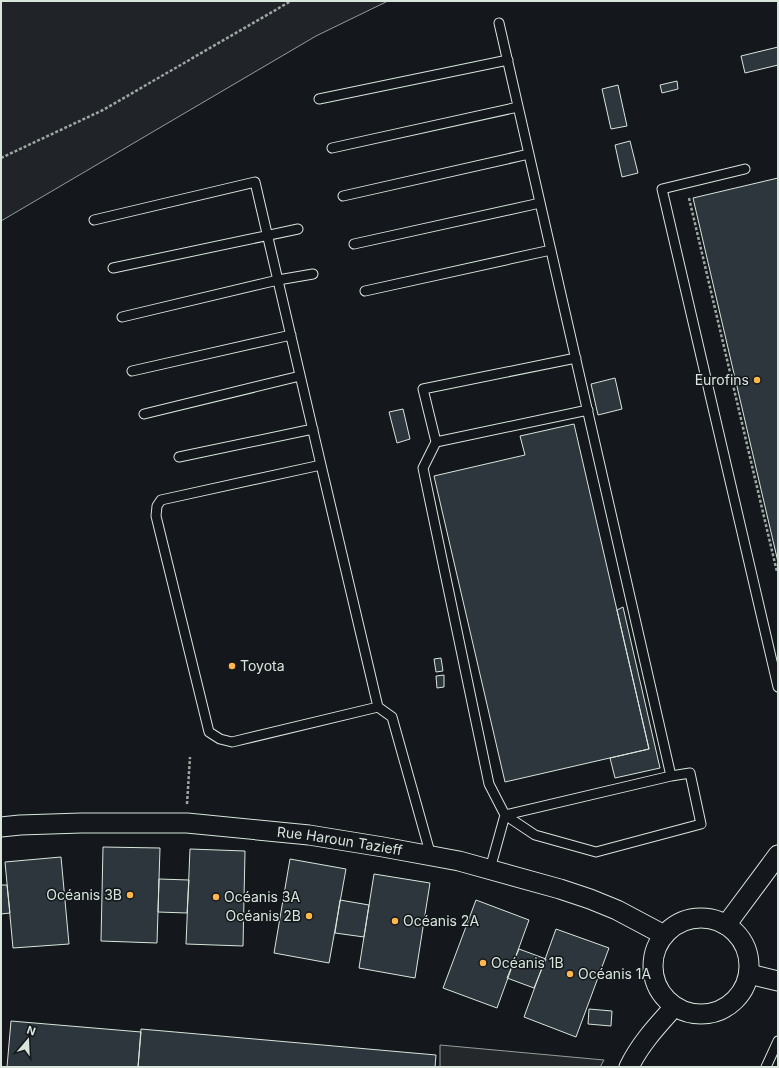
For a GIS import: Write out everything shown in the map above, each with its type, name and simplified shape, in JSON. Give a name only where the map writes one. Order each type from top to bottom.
[{"type":"street","name":"Rue Haroun Tazieff","points":[[1,826],[80,823],[187,823],[310,835],[384,847],[459,861],[560,889],[617,910],[664,935]]},
{"type":"street","points":[[726,925],[778,854]]},
{"type":"street","points":[[700,918],[713,920],[726,925],[737,934],[745,946],[749,960],[749,974],[744,990],[734,1002],[721,1011],[705,1015],[689,1013],[674,1007],[662,996],[655,981],[653,965],[655,954],[656,949],[664,935],[674,926],[686,920],[700,918]]},
{"type":"street","points":[[749,974],[778,981]]},
{"type":"street","points":[[629,1067],[652,1032],[674,1007]]},
{"type":"lane","points":[[499,23],[671,776]]},
{"type":"lane","points":[[320,99],[508,60]]},
{"type":"lane","points":[[332,148],[518,107]]},
{"type":"lane","points":[[343,196],[529,154]]},
{"type":"lane","points":[[745,169],[662,189],[778,687]]},
{"type":"lane","points":[[94,220],[255,182],[378,707],[392,717],[431,856]]},
{"type":"lane","points":[[354,244],[540,203]]},
{"type":"lane","points":[[113,268],[298,229]]},
{"type":"lane","points":[[365,291],[551,250]]},
{"type":"lane","points":[[122,317],[278,280],[313,274]]},
{"type":"lane","points":[[132,371],[291,335]]},
{"type":"lane","points":[[505,815],[671,776],[690,773],[701,824],[596,852],[535,835],[505,815],[489,784],[423,468],[436,442],[423,389],[576,358]]},
{"type":"lane","points":[[144,414],[300,376]]},
{"type":"lane","points":[[436,442],[588,410]]},
{"type":"lane","points":[[178,457],[313,430]]},
{"type":"lane","points":[[321,465],[161,500],[157,506],[156,516],[209,732],[220,739],[232,742],[378,707]]},
{"type":"lane","points":[[490,869],[505,815]]},
{"type":"lane","points":[[766,1067],[778,1041]]},
{"type":"path","points":[[1,158],[103,110],[291,1]]},
{"type":"path","points":[[686,184],[773,557],[778,572]]},
{"type":"path","points":[[187,823],[190,757]]},
{"type":"shaded area","points":[[1,1],[388,1],[316,36],[1,221]]},
{"type":"shaded area","points":[[440,1045],[604,1060],[600,1067],[440,1067]]},
{"type":"building","points":[[778,47],[778,65],[745,73],[741,56]]},
{"type":"building","points":[[677,81],[678,89],[662,93],[660,85]]},
{"type":"building","points":[[618,85],[627,126],[611,129],[602,89]]},
{"type":"building","points":[[630,141],[638,173],[622,177],[615,145]]},
{"type":"building","name":"Eurofins","points":[[778,178],[778,562],[693,198]]},
{"type":"building","points":[[615,378],[622,409],[598,415],[591,384]]},
{"type":"building","points":[[403,409],[410,439],[397,443],[389,412]]},
{"type":"building","points":[[574,424],[649,749],[505,782],[434,476],[525,455],[520,436]]},
{"type":"building","points":[[623,607],[660,768],[615,778],[610,758],[649,749],[617,610]]},
{"type":"building","points":[[441,658],[443,671],[436,672],[434,659]]},
{"type":"building","points":[[444,675],[444,687],[437,688],[436,676]]},
{"type":"building","name":"Océanis 3B","points":[[103,847],[160,848],[157,943],[101,941]]},
{"type":"building","name":"Océanis 3A","points":[[190,849],[245,851],[243,946],[186,944]]},
{"type":"building","points":[[61,857],[69,944],[13,948],[5,862]]},
{"type":"building","name":"Océanis 2B","points":[[290,859],[346,869],[329,963],[274,953]]},
{"type":"building","name":"Océanis 2A","points":[[374,874],[430,883],[415,978],[359,968]]},
{"type":"building","points":[[159,879],[189,880],[187,913],[158,912]]},
{"type":"building","points":[[1,885],[7,885],[10,913],[1,914]]},
{"type":"building","points":[[340,900],[369,905],[364,937],[335,933]]},
{"type":"building","name":"Océanis 1B","points":[[476,900],[529,920],[497,1008],[443,988]]},
{"type":"building","name":"Océanis 1A","points":[[556,929],[609,948],[576,1037],[524,1017]]},
{"type":"building","points":[[519,949],[546,959],[534,988],[507,978]]},
{"type":"building","points":[[589,1009],[612,1011],[611,1026],[588,1024]]},
{"type":"building","points":[[11,1021],[141,1032],[138,1067],[7,1067]]},
{"type":"building","points":[[141,1029],[436,1055],[435,1067],[138,1067]]},
{"type":"place","name":"Eurofins","points":[[757,380]]},
{"type":"place","name":"Toyota","points":[[232,666]]},
{"type":"place","name":"Océanis 3B","points":[[130,895]]},
{"type":"place","name":"Océanis 3A","points":[[216,897]]},
{"type":"place","name":"Océanis 2B","points":[[309,916]]},
{"type":"place","name":"Océanis 2A","points":[[395,921]]},
{"type":"place","name":"Océanis 1B","points":[[483,963]]},
{"type":"place","name":"Océanis 1A","points":[[570,974]]}]
